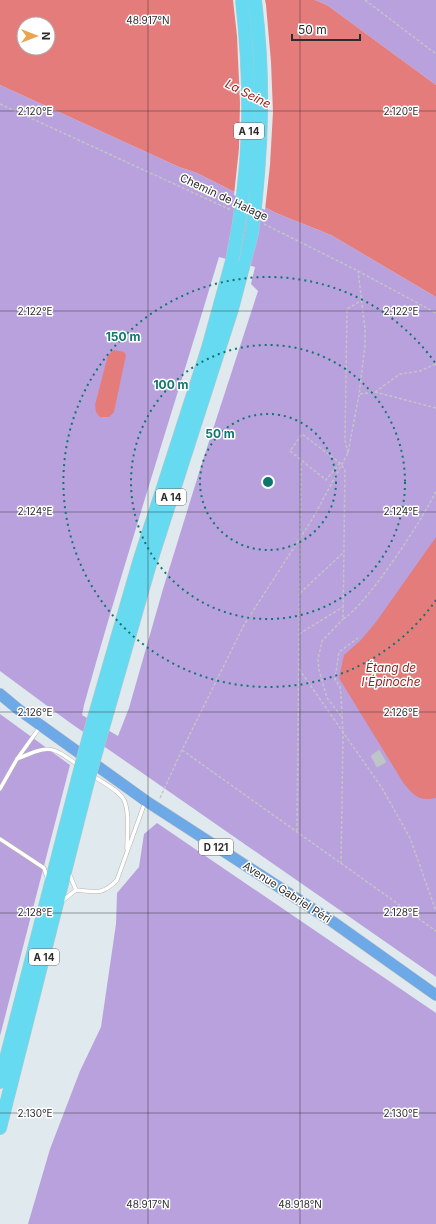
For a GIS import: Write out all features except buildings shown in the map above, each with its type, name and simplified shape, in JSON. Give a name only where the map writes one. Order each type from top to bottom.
[{"type":"highway","name":"A 14","points":[[238,262],[249,137],[248,55],[242,0]]},
{"type":"highway","name":"A 14","points":[[0,1128],[57,905],[62,861],[139,562],[208,348],[238,262],[252,233],[262,138],[262,79],[255,0]]},
{"type":"highway","name":"A 14","points":[[0,1082],[50,886],[62,861]]},
{"type":"main road","name":"Avenue Gabriel Péri","points":[[0,694],[41,726],[146,801],[333,922],[436,995]]},
{"type":"lane","points":[[0,789],[17,759],[41,726]]},
{"type":"lane","points":[[17,759],[46,748],[56,750],[119,794],[124,799],[126,808],[127,849]]},
{"type":"lane","points":[[57,905],[76,890],[102,892],[117,880],[127,849],[146,801]]},
{"type":"lane","points":[[0,839],[44,868],[50,886]]},
{"type":"lane","points":[[44,868],[62,861],[76,890]]},
{"type":"path","points":[[365,0],[436,54]]},
{"type":"path","name":"Chemin de Halage","points":[[0,104],[234,211]]},
{"type":"path","name":"Chemin de Halage","points":[[261,223],[358,271],[436,313]]},
{"type":"path","points":[[160,799],[182,750],[244,626],[300,539],[343,465],[348,453],[359,395],[365,340],[358,271]]},
{"type":"path","points":[[348,453],[345,440],[347,309],[362,300]]},
{"type":"path","points":[[359,395],[375,392],[400,374],[420,371],[436,364]]},
{"type":"path","points":[[375,392],[436,408]]},
{"type":"path","points":[[340,462],[326,480],[290,451],[302,434],[340,462],[345,470],[343,620]]},
{"type":"path","points":[[297,831],[301,461]]},
{"type":"path","points":[[342,717],[327,698],[319,670],[318,659],[322,640],[358,606],[377,582],[436,492]]},
{"type":"path","points":[[299,593],[344,552]]},
{"type":"path","points":[[299,634],[343,607]]},
{"type":"path","points":[[342,864],[343,734],[340,687],[335,679],[339,652],[358,638]]},
{"type":"path","points":[[299,668],[343,734],[382,788],[410,838],[436,911]]},
{"type":"path","points":[[182,750],[436,931]]},
{"type":"shaded area","points":[[315,0],[436,0],[436,85],[327,5]]},
{"type":"shaded area","points":[[0,85],[179,167],[197,173],[276,213],[331,235],[436,297],[436,977],[69,722],[0,671]],"holes":[[[219,257],[255,267],[251,284],[258,291],[163,589],[129,708],[118,736],[82,715],[100,649]]]},
{"type":"shaded area","points":[[0,714],[70,765],[0,1036]]},
{"type":"shaded area","points":[[157,823],[436,1013],[436,1224],[28,1224],[50,1149],[80,1071],[101,1027],[116,924],[117,893],[139,867],[144,834]]},
{"type":"water","name":"La Seine","points":[[0,0],[315,0],[327,5],[436,85],[436,297],[331,235],[276,213],[197,173],[179,167],[0,85]]},
{"type":"water","points":[[114,350],[124,352],[126,355],[114,412],[109,417],[100,417],[96,412],[95,405],[108,355]]},
{"type":"water","name":"Étang de l'Épinoche","points":[[436,537],[436,798],[425,799],[415,795],[404,784],[339,678],[344,655],[360,641],[376,622]]},
{"type":"pier","points":[[233,0],[265,0],[266,5],[271,62],[273,112],[270,165],[265,210],[234,195],[239,148],[240,103],[237,36]]}]
